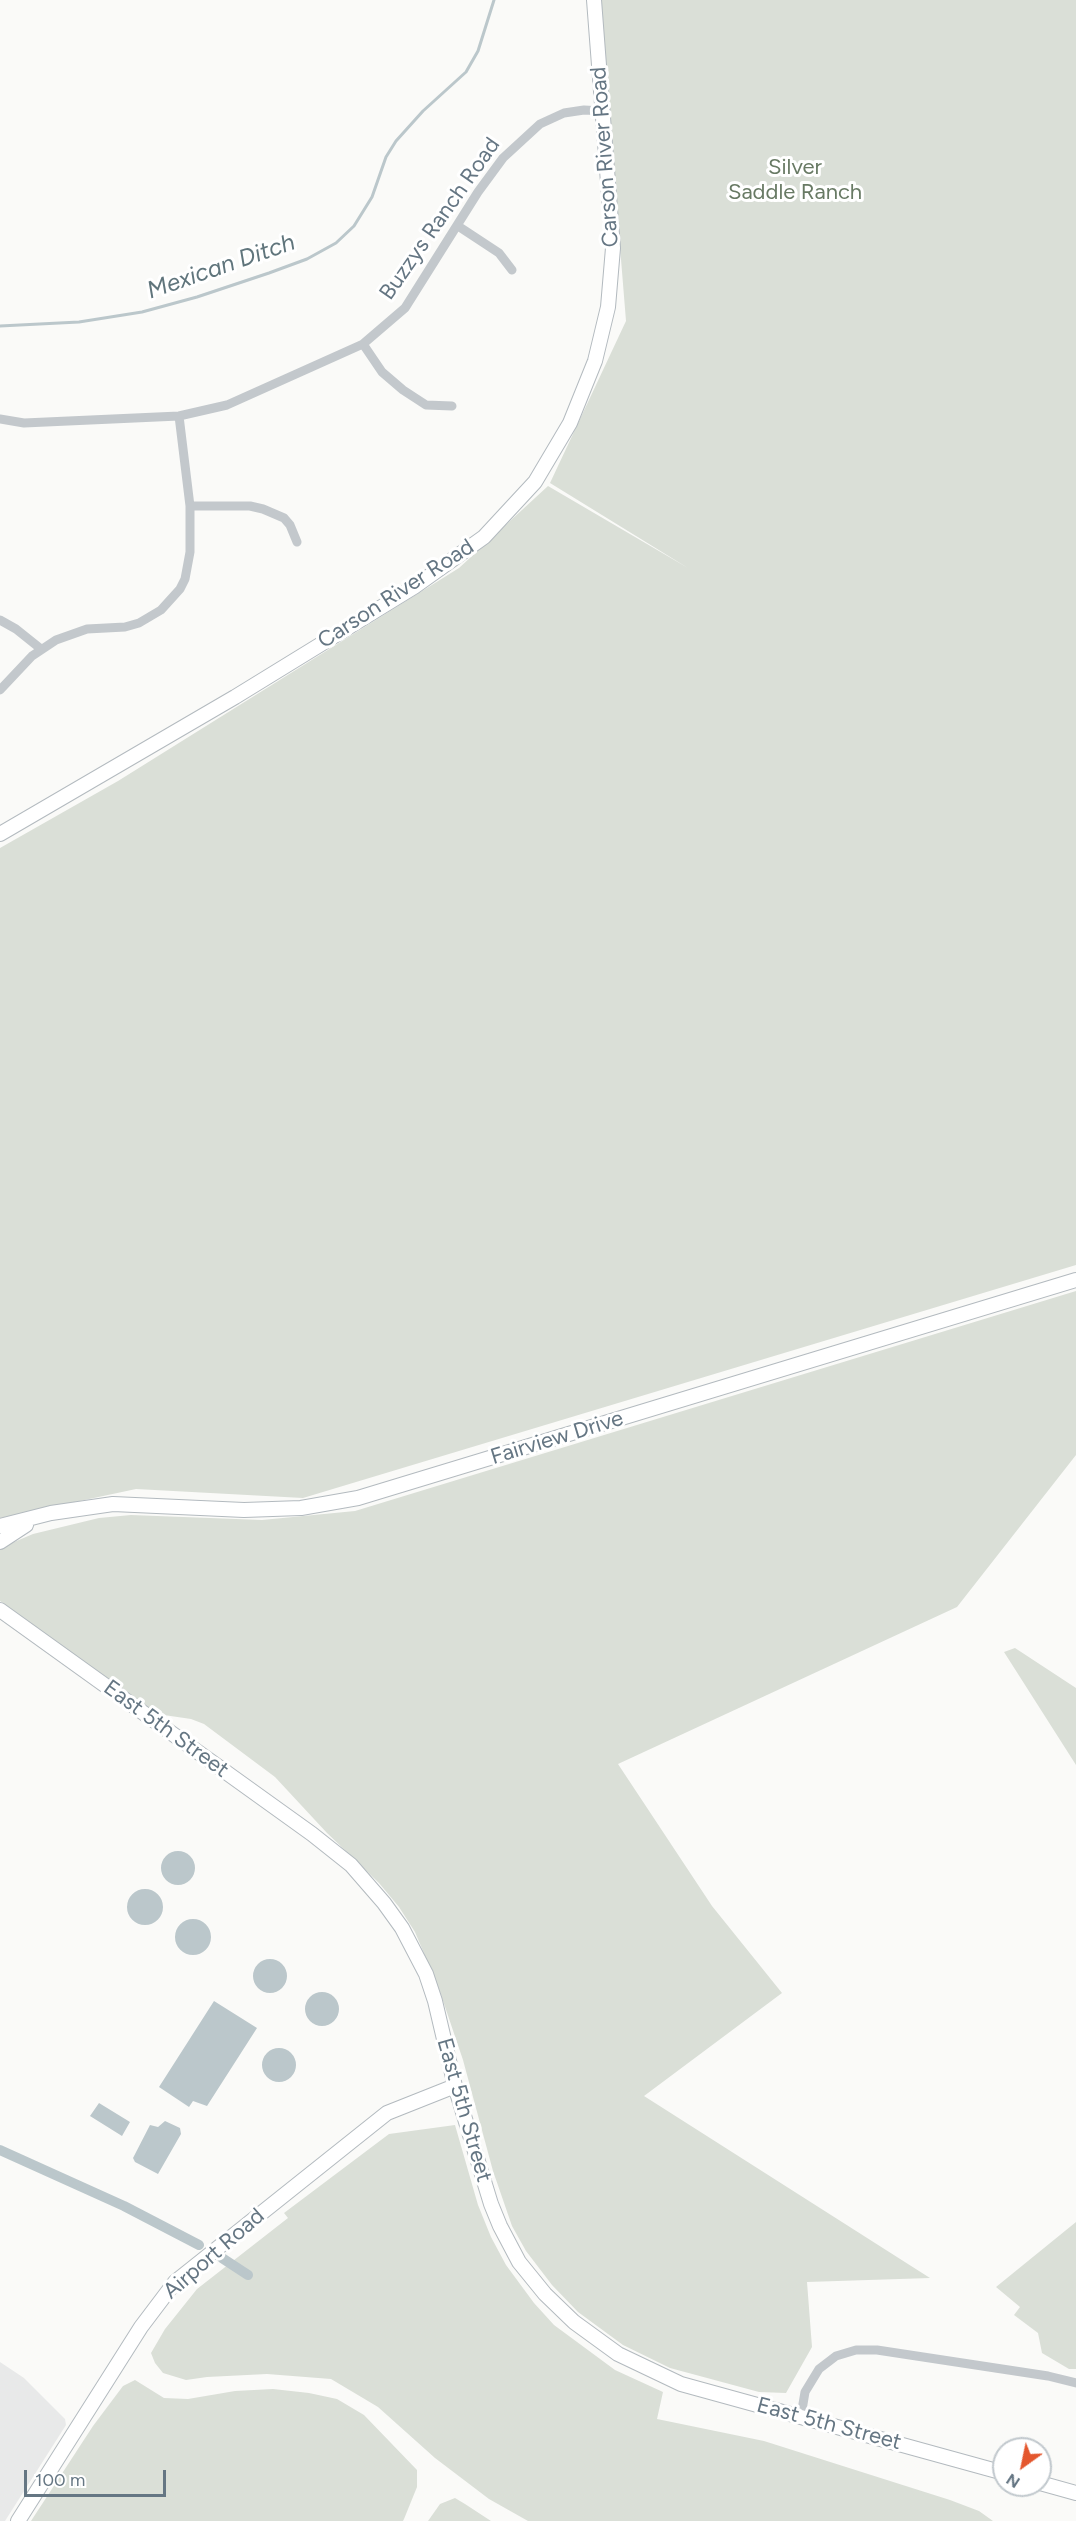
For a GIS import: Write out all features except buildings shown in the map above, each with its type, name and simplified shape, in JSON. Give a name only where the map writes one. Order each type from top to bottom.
[{"type":"main road","name":"Carson River Road","points":[[0,834],[235,697],[414,587],[484,537],[535,482],[570,423],[595,361],[608,307],[613,248],[594,0]]},
{"type":"main road","name":"Fairview Drive","points":[[0,1526],[51,1513],[113,1504],[244,1510],[301,1508],[358,1498],[1076,1280]]},
{"type":"main road","name":"Fairview Drive","points":[[0,1533],[32,1519]]},
{"type":"main road","points":[[0,1542],[32,1519]]},
{"type":"main road","name":"East 5th Street","points":[[1,1610],[312,1834],[365,1880],[402,1928],[426,1974],[435,2001],[455,2086],[491,2204],[500,2226],[519,2262],[558,2309],[594,2338],[646,2369],[681,2384],[992,2470]]},
{"type":"main road","name":"Airport Road","points":[[18,2521],[141,2327],[175,2282],[375,2121],[387,2113],[455,2086]]},
{"type":"main road","points":[[1052,2486],[1075,2492]]},
{"type":"street","name":"Buzzys Ranch Road","points":[[0,419],[24,423],[179,416],[227,405],[363,344],[405,308],[503,158],[540,124],[564,113],[584,110],[603,111]]},
{"type":"street","points":[[458,226],[499,253],[513,270]]},
{"type":"street","points":[[363,344],[382,372],[402,390],[426,405],[453,406]]},
{"type":"street","points":[[0,690],[41,649],[72,632],[101,627],[125,627],[140,622],[166,606],[185,579],[189,565],[190,506],[179,416]]},
{"type":"street","points":[[190,506],[250,506],[263,509],[284,518],[290,525],[297,542]]},
{"type":"street","points":[[0,620],[16,628],[41,649]]},
{"type":"street","points":[[801,2416],[805,2392],[819,2369],[836,2356],[856,2350],[877,2350],[1048,2376],[1076,2383]]},
{"type":"shaded area","points":[[178,1851],[190,1856],[195,1868],[190,1880],[178,1885],[166,1880],[161,1868],[166,1856]]},
{"type":"shaded area","points":[[145,1889],[158,1894],[163,1907],[158,1920],[145,1925],[132,1920],[127,1907],[132,1894]]},
{"type":"shaded area","points":[[193,1919],[206,1924],[211,1937],[206,1950],[193,1955],[180,1950],[175,1937],[180,1924]]},
{"type":"shaded area","points":[[270,1959],[282,1964],[287,1976],[282,1988],[270,1993],[258,1988],[253,1976],[258,1964]]},
{"type":"shaded area","points":[[322,1992],[334,1997],[339,2009],[334,2021],[322,2026],[310,2021],[305,2009],[310,1997]]},
{"type":"shaded area","points":[[214,2001],[257,2028],[207,2106],[193,2101],[189,2107],[159,2087]]},
{"type":"shaded area","points":[[279,2048],[291,2053],[296,2065],[291,2077],[279,2082],[267,2077],[262,2065],[267,2053]]},
{"type":"shaded area","points":[[99,2103],[130,2122],[122,2136],[90,2116]]},
{"type":"shaded area","points":[[165,2121],[180,2128],[181,2134],[158,2174],[135,2162],[133,2158],[150,2125],[158,2127]]},
{"type":"shaded area","points":[[0,2362],[24,2378],[65,2419],[66,2425],[5,2521],[0,2521]]},
{"type":"green space","name":"Silver Saddle Ranch","points":[[600,0],[1076,0],[1076,1265],[303,1498],[136,1489],[0,1518],[0,848],[118,781],[459,568],[548,486],[688,568],[550,483],[626,321]]},
{"type":"green space","points":[[1076,1291],[1076,1455],[957,1607],[618,1764],[712,1906],[782,1993],[644,2096],[930,2278],[807,2282],[812,2347],[786,2393],[759,2392],[670,2368],[623,2345],[578,2312],[552,2285],[526,2251],[512,2226],[493,2171],[463,2060],[439,1989],[415,1932],[399,1907],[379,1883],[327,1833],[275,1777],[204,1724],[191,1719],[157,1714],[0,1601],[0,1548],[33,1534],[99,1518],[131,1515],[262,1520],[355,1511]]},
{"type":"green space","points":[[1015,1648],[1076,1688],[1076,1765],[1004,1652]]},
{"type":"green space","points":[[455,2125],[478,2205],[506,2265],[534,2303],[554,2325],[615,2370],[663,2392],[657,2419],[764,2441],[950,2500],[979,2511],[993,2521],[528,2521],[489,2499],[435,2458],[378,2407],[331,2379],[267,2374],[186,2380],[163,2373],[151,2353],[165,2329],[197,2289],[288,2218],[284,2213],[389,2134]]},
{"type":"green space","points":[[1076,2222],[1076,2369],[1069,2369],[1042,2353],[1038,2333],[1014,2315],[1020,2307],[996,2287]]},
{"type":"green space","points":[[135,2380],[164,2398],[188,2399],[235,2391],[273,2389],[337,2399],[364,2415],[417,2470],[417,2487],[403,2521],[31,2521],[93,2426],[123,2386]]},
{"type":"green space","points":[[455,2498],[491,2521],[428,2521],[440,2504]]},
{"type":"waterway","name":"Mexican Ditch","points":[[0,326],[79,322],[142,312],[197,297],[269,273],[307,259],[336,243],[354,226],[372,197],[386,157],[396,141],[423,111],[466,72],[478,51],[494,0]]},
{"type":"waterway","points":[[0,2150],[124,2206],[199,2245]]},
{"type":"waterway","points":[[222,2258],[248,2275]]}]
